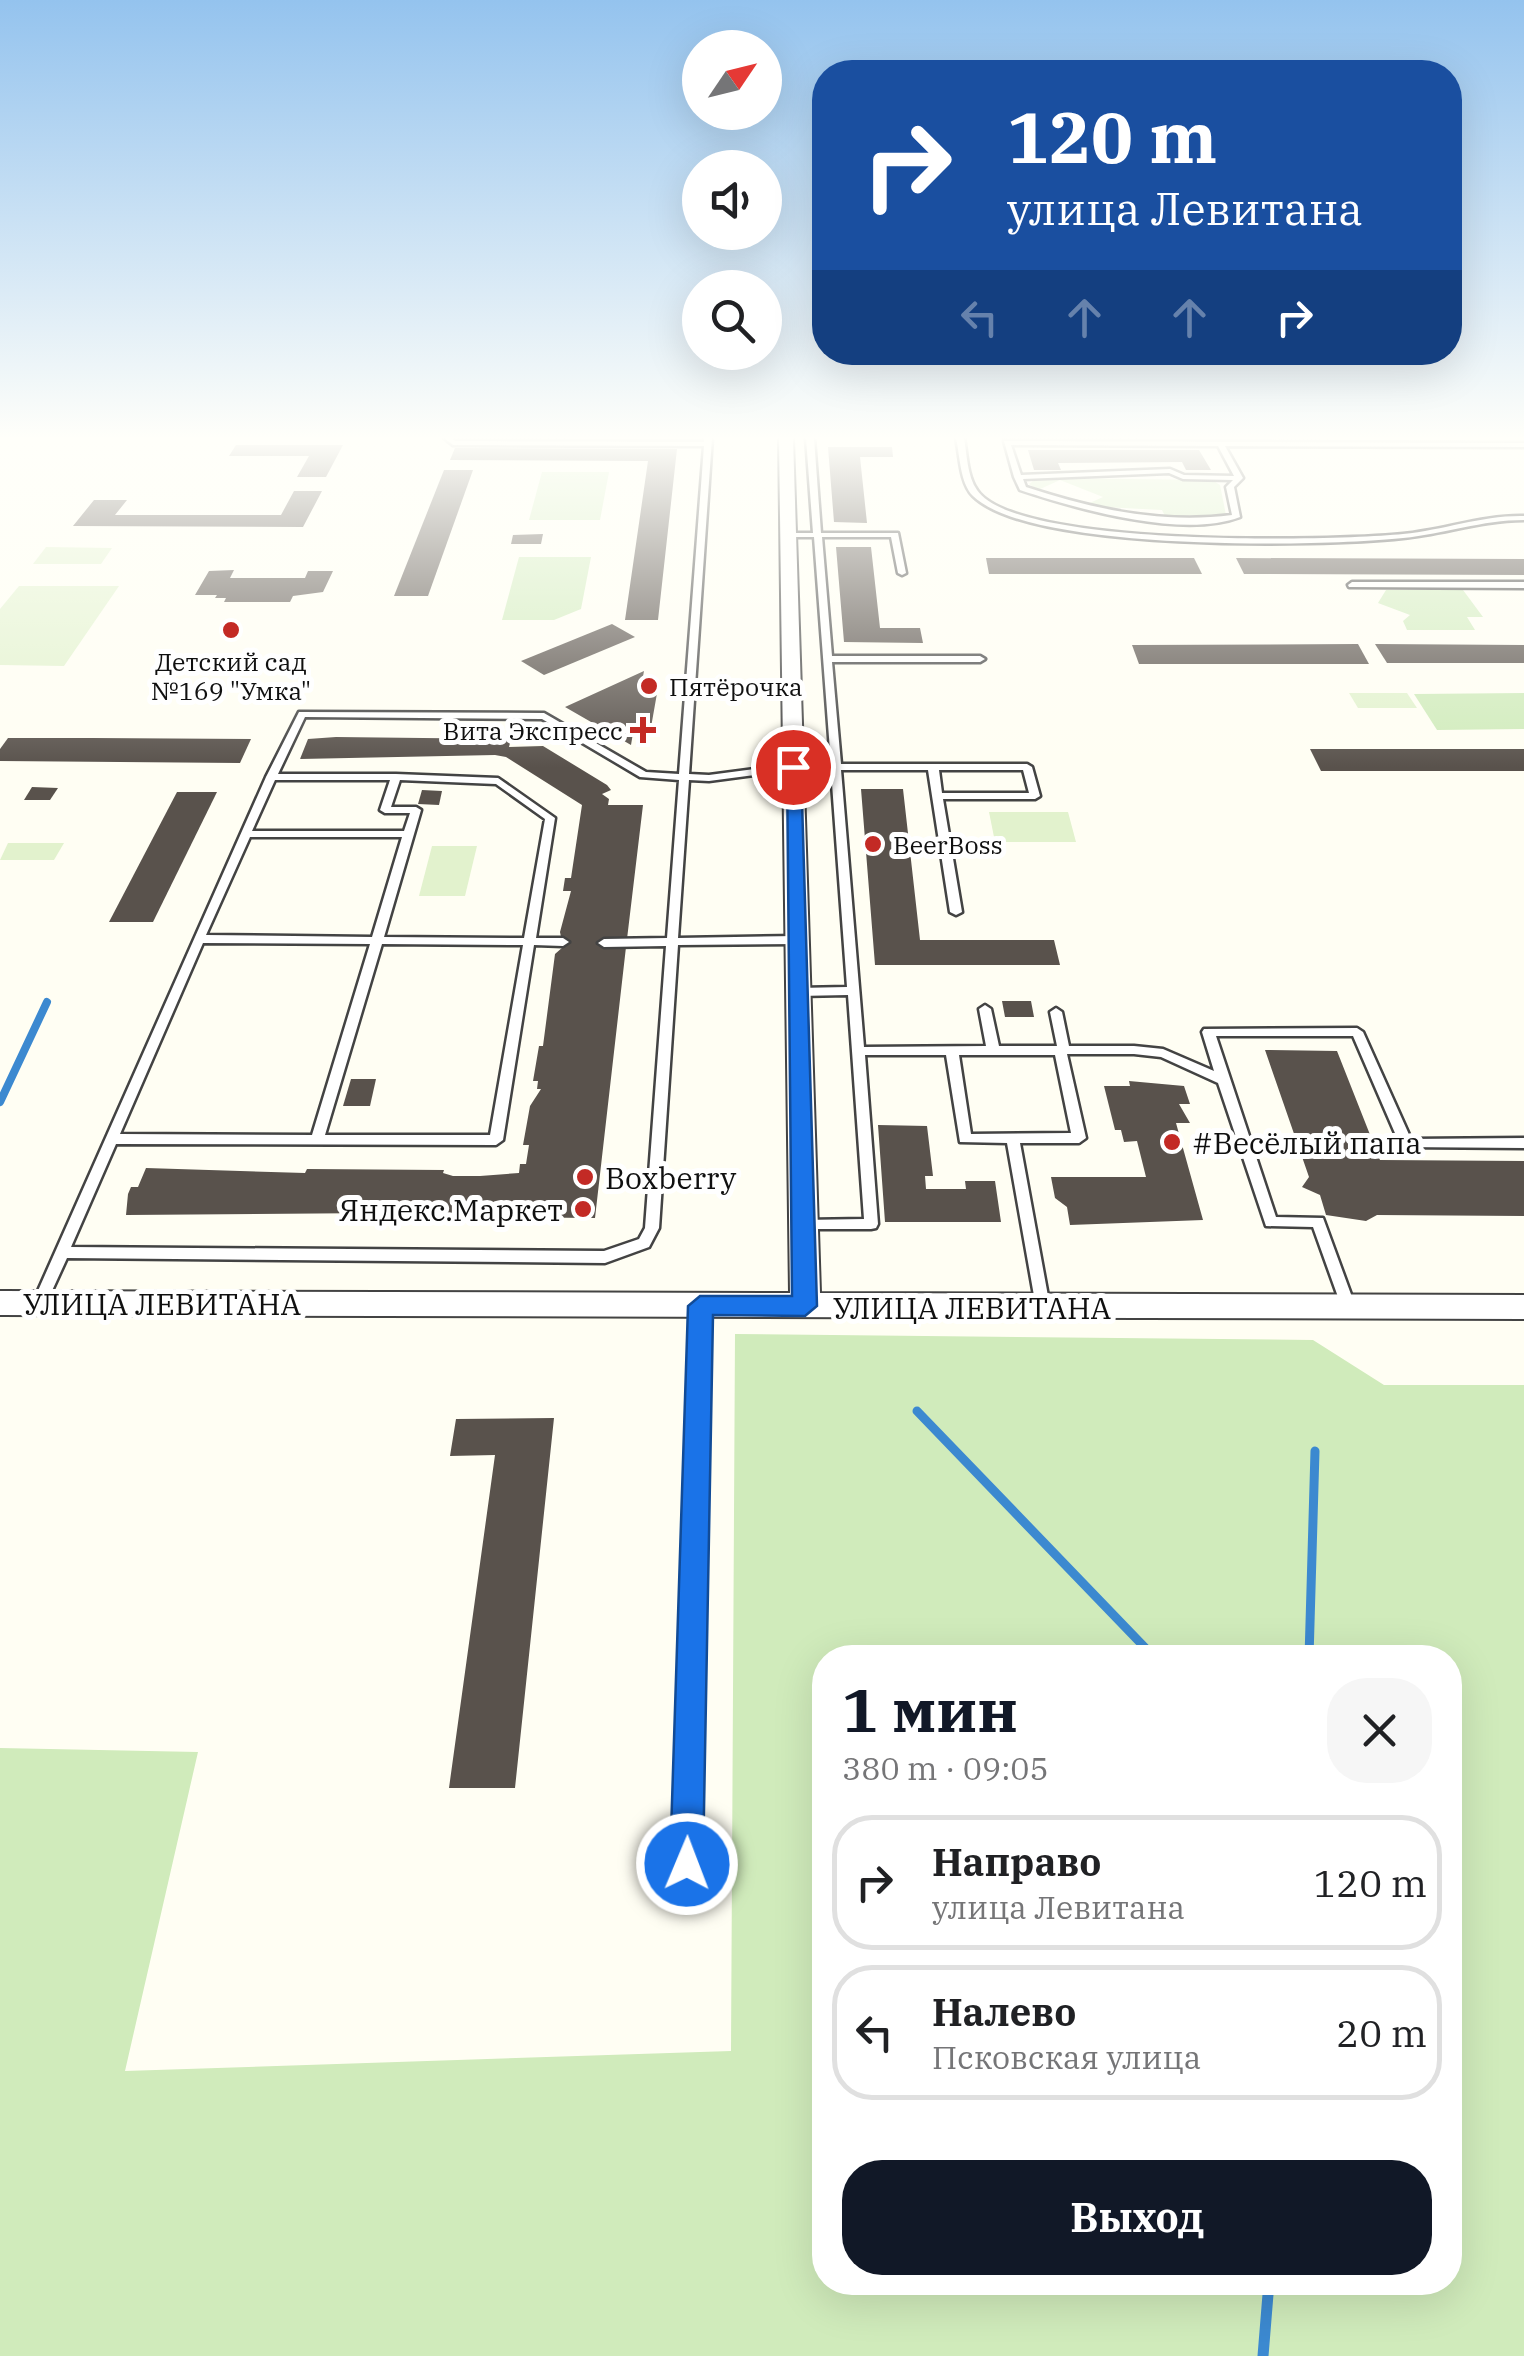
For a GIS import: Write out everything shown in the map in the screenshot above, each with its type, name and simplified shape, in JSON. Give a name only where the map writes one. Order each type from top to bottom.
[{"type":"street","points":[[788,548],[805,1306]]},
{"type":"street","name":"УЛИЦА ЛЕВИТАНА","points":[[0,1303],[1524,1308]]},
{"type":"lane","points":[[63,1252],[604,1257],[644,1243],[652,1228],[700,548]]},
{"type":"lane","points":[[803,1225],[871,1224],[818,548]]},
{"type":"lane","points":[[898,548],[902,572]]},
{"type":"lane","points":[[1352,585],[1524,585]]},
{"type":"lane","points":[[827,659],[980,658]]},
{"type":"lane","points":[[40,1302],[302,714],[544,716],[644,775],[682,777],[793,767],[1027,766],[1034,796],[937,796]]},
{"type":"lane","points":[[932,767],[956,912]]},
{"type":"lane","points":[[112,1139],[496,1140],[550,818],[498,781],[271,777]]},
{"type":"lane","points":[[317,1140],[416,810],[385,810],[396,777]]},
{"type":"lane","points":[[246,834],[409,834]]},
{"type":"lane","points":[[200,940],[564,942]]},
{"type":"lane","points":[[604,943],[797,940]]},
{"type":"lane","points":[[798,992],[853,992]]},
{"type":"lane","points":[[986,1009],[993,1050]]},
{"type":"lane","points":[[952,1050],[965,1139],[1079,1138],[1056,1012]]},
{"type":"lane","points":[[1349,1308],[1318,1222],[1271,1222],[1208,1032],[1356,1032],[1406,1144],[1524,1144]]},
{"type":"lane","points":[[858,1051],[1163,1053],[1224,1080]]},
{"type":"lane","points":[[1013,1139],[1043,1307]]},
{"type":"lane","points":[[687,1864],[700,1306]]},
{"type":"green space","points":[[45,548],[112,548],[101,564],[33,564]]},
{"type":"green space","points":[[519,557],[591,557],[581,609],[554,620],[502,620]]},
{"type":"green space","points":[[19,586],[119,586],[64,666],[0,665],[0,609]]},
{"type":"green space","points":[[1386,590],[1463,590],[1483,617],[1467,617],[1475,630],[1407,630],[1403,621],[1410,615],[1378,603]]},
{"type":"green space","points":[[1349,693],[1407,693],[1417,708],[1358,708]]},
{"type":"green space","points":[[1524,693],[1524,729],[1437,730],[1414,694]]},
{"type":"green space","points":[[989,812],[1068,812],[1076,842],[995,842]]},
{"type":"green space","points":[[8,843],[64,843],[54,860],[0,860]]},
{"type":"green space","points":[[432,846],[477,846],[465,896],[419,896]]},
{"type":"green space","points":[[735,1334],[1313,1340],[1384,1385],[1524,1385],[1524,2356],[0,2356],[0,1748],[198,1752],[125,2071],[731,2051]]},
{"type":"building","points":[[413,548],[445,548],[428,596],[394,596]]},
{"type":"building","points":[[635,548],[666,548],[658,620],[625,620]]},
{"type":"building","points":[[836,548],[871,548],[880,628],[920,628],[923,643],[844,642]]},
{"type":"building","points":[[986,558],[1194,558],[1202,574],[989,574]]},
{"type":"building","points":[[1236,558],[1524,559],[1524,575],[1244,574]]},
{"type":"building","points":[[234,570],[230,578],[305,578],[308,571],[333,571],[323,592],[293,596],[290,602],[224,602],[226,598],[215,598],[217,595],[195,595],[209,571]]},
{"type":"building","points":[[612,624],[635,637],[544,675],[521,661]]},
{"type":"building","points":[[1358,644],[1369,664],[1139,664],[1132,645]]},
{"type":"building","points":[[1375,644],[1524,645],[1524,663],[1387,663]]},
{"type":"building","points":[[644,671],[642,682],[659,682],[650,733],[633,733],[631,745],[565,707]]},
{"type":"building","points":[[8,738],[251,739],[240,763],[0,761],[0,749]]},
{"type":"building","points":[[308,739],[511,739],[509,747],[543,746],[607,785],[611,790],[602,794],[609,799],[608,805],[643,805],[627,939],[604,939],[603,947],[626,947],[595,1218],[460,1217],[461,1213],[433,1217],[378,1216],[379,1213],[126,1215],[128,1194],[131,1187],[138,1187],[146,1168],[305,1173],[307,1169],[444,1170],[443,1173],[453,1176],[480,1176],[519,1173],[520,1164],[526,1164],[529,1145],[523,1145],[530,1106],[541,1089],[537,1089],[538,1081],[533,1081],[539,1046],[543,1046],[555,954],[563,947],[560,932],[571,891],[563,891],[565,878],[571,878],[582,805],[506,757],[495,755],[300,759]]},
{"type":"building","points":[[1310,749],[1524,749],[1524,771],[1321,771]]},
{"type":"building","points":[[32,787],[58,788],[50,800],[24,800]]},
{"type":"building","points":[[861,789],[903,789],[920,940],[1054,940],[1060,965],[875,965]]},
{"type":"building","points":[[422,790],[442,791],[439,805],[418,804]]},
{"type":"building","points":[[177,792],[217,792],[153,922],[109,922]]},
{"type":"building","points":[[1002,1001],[1031,1001],[1034,1017],[1005,1017]]},
{"type":"building","points":[[1265,1050],[1337,1051],[1380,1160],[1524,1161],[1524,1216],[1377,1215],[1366,1221],[1326,1215],[1320,1195],[1302,1187],[1309,1177]]},
{"type":"building","points":[[351,1079],[376,1079],[370,1106],[343,1106]]},
{"type":"building","points":[[1129,1081],[1184,1086],[1190,1104],[1179,1104],[1190,1123],[1176,1123],[1203,1220],[1070,1225],[1067,1207],[1055,1198],[1051,1177],[1146,1177],[1137,1141],[1124,1142],[1121,1130],[1115,1130],[1104,1086],[1130,1086]]},
{"type":"building","points":[[878,1125],[927,1126],[933,1176],[925,1176],[926,1189],[966,1189],[965,1181],[995,1181],[1001,1222],[885,1222]]},
{"type":"building","points":[[554,1418],[515,1788],[449,1788],[495,1455],[450,1456],[456,1419]]},
{"type":"waterway","points":[[0,1102],[47,1002]]},
{"type":"waterway","points":[[917,1411],[1142,1645]]},
{"type":"waterway","points":[[1309,1645],[1315,1451]]},
{"type":"waterway","points":[[1263,2356],[1268,2295]]},
{"type":"place","name":"Детский сад №169 \"Умка\"","points":[[231,630]]},
{"type":"place","name":"Пятёрочка","points":[[649,686]]},
{"type":"place","name":"Вита Экспресс","points":[[643,730]]},
{"type":"place","name":"BeerBoss","points":[[873,844]]},
{"type":"place","name":"#Весёлый папа","points":[[1172,1142]]},
{"type":"place","name":"Boxberry","points":[[585,1177]]},
{"type":"place","name":"Яндекс.Маркет","points":[[583,1209]]},
{"type":"route","points":[[687,1864],[700,1306],[805,1306],[793,767]]}]
